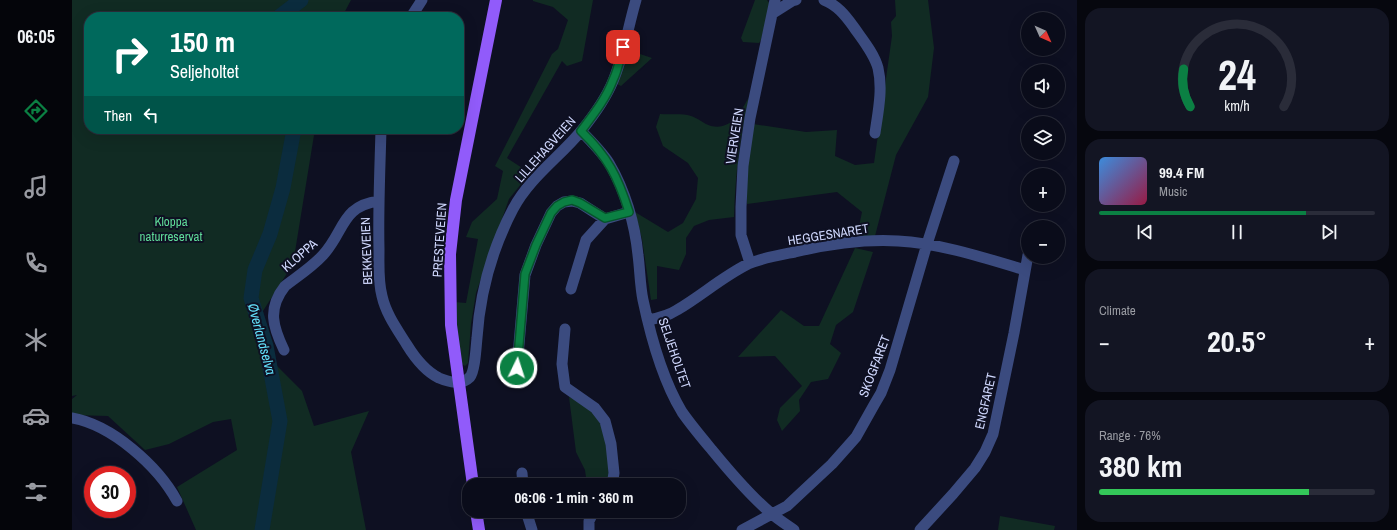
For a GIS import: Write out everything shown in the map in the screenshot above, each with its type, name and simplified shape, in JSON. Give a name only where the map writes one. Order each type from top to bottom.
[{"type":"main road","name":"PRESTEVEIEN","points":[[472,478],[450,319],[449,275],[451,237],[456,200],[496,0]]},
{"type":"main road","points":[[477,518],[478,530]]},
{"type":"street","points":[[414,12],[422,0]]},
{"type":"street","name":"LILLEHAGVEIEN","points":[[459,383],[468,378],[473,370],[478,318],[485,283],[503,229],[524,192],[540,173],[581,131],[604,100],[613,80],[636,0]]},
{"type":"street","name":"VIERVEIEN","points":[[750,264],[741,235],[743,166],[750,118],[775,0]]},
{"type":"street","points":[[773,13],[796,0]]},
{"type":"street","points":[[824,0],[838,8],[845,16],[866,45],[878,67],[880,92],[875,133]]},
{"type":"street","name":"SELJEHOLTET","points":[[581,131],[597,147],[609,163],[629,212],[638,254],[643,300],[648,320],[670,389],[682,412],[723,464],[754,498],[772,514],[794,530]]},
{"type":"street","name":"BEKKEVEIEN","points":[[381,134],[379,201],[380,282],[381,295],[386,311],[411,352],[424,368],[451,383],[459,383]]},
{"type":"street","name":"SKOGFARET","points":[[742,530],[787,506],[832,464],[856,437],[881,393],[890,370],[927,244],[954,161]]},
{"type":"street","points":[[517,368],[525,274],[536,245],[551,213],[557,206],[572,200],[605,218]]},
{"type":"street","name":"KLOPPA","points":[[284,350],[274,327],[276,302],[280,292],[285,286],[323,255],[332,244],[353,210],[366,204],[379,201]]},
{"type":"street","points":[[571,289],[586,240],[605,218],[629,212]]},
{"type":"street","name":"HEGGESNARET","points":[[648,320],[676,311],[727,276],[750,264],[815,247],[852,242],[898,241],[927,244],[985,258],[1025,270]]},
{"type":"street","name":"ENGFARET","points":[[920,530],[975,468],[985,452],[993,434],[1014,333],[1026,264]]},
{"type":"street","points":[[565,329],[562,364],[565,387],[595,408],[606,421],[611,444],[613,478]]},
{"type":"street","points":[[72,418],[83,420],[101,428],[138,453],[155,470],[177,501]]},
{"type":"street","points":[[522,473],[522,478]]},
{"type":"street","points":[[528,518],[532,530]]},
{"type":"street","points":[[589,530],[590,518]]},
{"type":"green space","name":"Kloppa naturreservat","points":[[72,0],[351,0],[345,12],[84,12],[84,134],[314,134],[293,264],[263,311],[269,358],[302,391],[314,426],[369,411],[351,452],[366,530],[196,530],[177,487],[237,450],[231,419],[213,422],[169,444],[145,450],[108,416],[72,415],[72,399],[77,395],[72,396]]},
{"type":"green space","points":[[533,0],[593,0],[582,61],[567,66],[562,61],[507,158],[530,173],[509,199],[476,293],[471,324],[468,363],[465,366],[460,363],[454,302],[466,303],[478,239],[466,237],[472,222],[497,199],[503,171],[495,166],[552,54],[558,49],[568,20],[553,7]]},
{"type":"green space","points":[[755,0],[767,0],[770,4],[761,40],[759,43],[743,42],[741,38]]},
{"type":"green space","points":[[895,0],[928,0],[934,48],[928,97],[896,155],[875,236],[857,236],[862,212],[837,192],[747,204],[746,168],[753,124],[806,132],[837,130],[835,156],[855,165],[874,163],[892,36],[891,22],[896,16]]},
{"type":"green space","points":[[628,50],[652,58],[621,86],[617,84]]},
{"type":"green space","points":[[749,97],[738,156],[734,217],[709,220],[694,226],[686,238],[686,254],[679,270],[657,266],[657,299],[651,300],[642,239],[635,212],[668,232],[683,223],[696,199],[698,178],[688,163],[663,146],[656,127],[660,114],[687,115],[711,126],[724,126],[730,123],[739,114]]},
{"type":"green space","points":[[855,248],[873,252],[853,312],[836,325],[830,344],[841,353],[828,379],[811,382],[799,400],[800,411],[782,431],[777,420],[780,408],[802,386],[775,356],[738,357],[781,310],[804,326],[819,326]]},
{"type":"green space","points":[[569,397],[582,402],[593,410],[597,416],[607,446],[609,478],[586,478],[585,470],[576,452]]},
{"type":"green space","points":[[1000,516],[1055,526],[1054,530],[998,530]]},
{"type":"waterway","name":"Øverlandselva","points":[[285,12],[301,0]]},
{"type":"waterway","name":"Øverlandselva","points":[[262,530],[280,421],[266,346],[251,298],[255,270],[270,234],[283,188],[293,134]]},
{"type":"route","points":[[517,368],[525,274],[536,245],[551,213],[557,206],[572,200],[605,218],[629,212],[625,199],[609,163],[597,147],[581,131],[604,100],[613,80],[623,47]]}]
